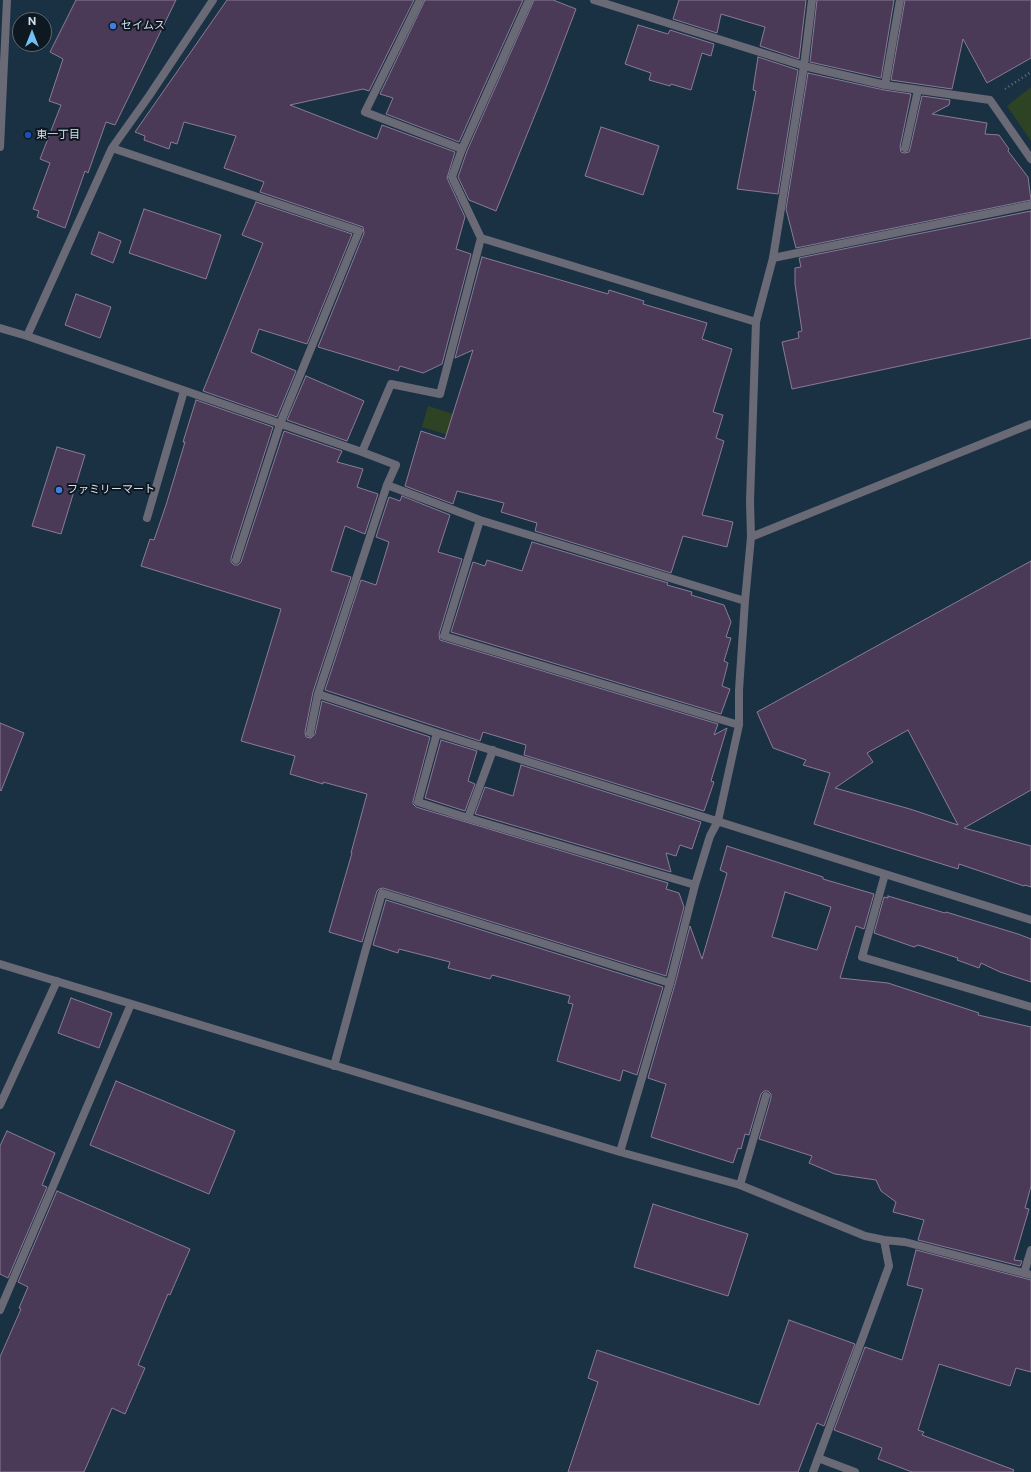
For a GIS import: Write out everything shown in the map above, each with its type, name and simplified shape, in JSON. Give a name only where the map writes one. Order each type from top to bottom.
[{"type":"street","points":[[0,147],[7,0]]},
{"type":"street","points":[[27,336],[112,148],[149,96],[213,0]]},
{"type":"street","points":[[420,0],[365,112],[462,149]]},
{"type":"street","points":[[362,452],[391,384],[440,394],[481,238],[452,177],[462,149],[529,0]]},
{"type":"street","points":[[594,0],[804,66],[885,85],[990,100],[1031,158]]},
{"type":"street","points":[[620,1152],[670,983],[695,886],[710,836],[718,821],[739,725],[739,690],[750,537],[756,322],[772,258],[804,66],[812,0]]},
{"type":"street","points":[[885,85],[900,0]]},
{"type":"street","points":[[905,148],[918,90]]},
{"type":"street","points":[[112,148],[359,231],[280,424],[236,560]]},
{"type":"street","points":[[772,258],[1031,205]]},
{"type":"street","points":[[481,238],[756,322]]},
{"type":"street","points":[[0,328],[27,336],[396,465],[387,486],[318,694],[310,733]]},
{"type":"street","points":[[147,518],[184,391]]},
{"type":"street","points":[[750,537],[1031,424]]},
{"type":"street","points":[[387,486],[480,520],[745,601]]},
{"type":"street","points":[[480,520],[444,636],[739,725]]},
{"type":"street","points":[[318,694],[437,733],[1031,920]]},
{"type":"street","points":[[437,733],[418,802],[695,886]]},
{"type":"street","points":[[468,818],[493,750]]},
{"type":"street","points":[[885,874],[862,957],[1031,1007]]},
{"type":"street","points":[[334,1066],[382,893],[670,983]]},
{"type":"street","points":[[0,964],[620,1152],[740,1185],[865,1236],[904,1242],[1028,1274],[1031,1250]]},
{"type":"street","points":[[0,1105],[57,981]]},
{"type":"street","points":[[0,1310],[131,1004]]},
{"type":"street","points":[[740,1185],[766,1096]]},
{"type":"street","points":[[813,1472],[889,1266],[884,1240]]},
{"type":"street","points":[[818,1458],[855,1472]]},
{"type":"path","points":[[990,100],[1031,72]]},
{"type":"green space","points":[[1031,87],[1031,141],[1007,106]]},
{"type":"green space","points":[[428,406],[493,426],[487,447],[422,427]]},
{"type":"building","points":[[76,0],[176,0],[115,125],[106,122],[88,173],[85,171],[65,228],[37,217],[39,211],[33,209],[50,163],[40,159],[61,105],[49,101],[63,59],[50,52],[52,52],[52,48]]},
{"type":"building","points":[[227,0],[414,0],[369,91],[363,89],[290,105],[377,139],[382,125],[455,152],[447,178],[465,217],[456,249],[471,254],[442,364],[423,373],[400,366],[398,371],[318,347],[364,233],[363,227],[260,192],[264,182],[224,168],[236,136],[184,122],[177,144],[171,142],[169,149],[144,140],[145,136],[135,132]]},
{"type":"building","points":[[425,0],[523,0],[459,142],[386,114],[393,98],[380,94]]},
{"type":"building","points":[[534,0],[553,0],[576,9],[496,211],[469,200],[458,177],[467,151]]},
{"type":"building","points":[[679,0],[806,0],[799,59],[760,46],[765,27],[721,14],[717,33],[673,19]]},
{"type":"building","points":[[817,0],[894,0],[881,78],[810,62]]},
{"type":"building","points":[[905,0],[1031,0],[1031,58],[987,83],[963,39],[952,89],[891,80]]},
{"type":"building","points":[[638,25],[668,34],[670,30],[714,44],[711,56],[702,53],[691,90],[671,84],[670,86],[649,80],[651,73],[625,64]]},
{"type":"building","points":[[758,57],[798,70],[778,194],[737,189],[756,91],[753,90]]},
{"type":"building","points":[[808,73],[884,90],[911,94],[900,147],[901,152],[904,153],[909,152],[910,149],[922,96],[950,100],[949,105],[932,114],[987,123],[985,134],[999,135],[1009,149],[1008,151],[1028,177],[1031,200],[796,248],[786,209]]},
{"type":"building","points":[[601,127],[659,146],[643,195],[585,176]]},
{"type":"building","points":[[256,202],[352,234],[307,344],[259,329],[251,352],[296,371],[277,417],[203,391],[263,243],[242,235]]},
{"type":"building","points":[[144,209],[221,235],[206,279],[129,253]]},
{"type":"building","points":[[1031,211],[1031,338],[792,389],[782,342],[799,338],[798,332],[802,331],[795,284],[795,268],[801,267],[799,258]]},
{"type":"building","points":[[99,232],[121,241],[113,263],[91,254]]},
{"type":"building","points":[[482,257],[608,294],[609,290],[644,301],[643,304],[707,323],[702,339],[732,349],[713,412],[723,415],[716,438],[724,441],[702,515],[733,522],[727,547],[683,536],[671,573],[535,531],[537,523],[501,512],[504,503],[457,491],[453,504],[405,486],[421,431],[445,439],[473,350],[455,358]]},
{"type":"building","points":[[76,294],[111,307],[100,338],[65,325]]},
{"type":"building","points":[[306,376],[364,401],[347,441],[287,420]]},
{"type":"building","points":[[196,400],[273,427],[231,558],[231,562],[234,565],[238,565],[241,562],[284,431],[342,451],[337,462],[363,469],[357,487],[378,494],[365,534],[345,526],[331,571],[351,577],[313,692],[305,732],[306,737],[311,738],[315,734],[322,701],[430,737],[413,801],[413,804],[416,807],[668,883],[666,889],[679,893],[684,907],[666,976],[383,888],[377,891],[362,942],[329,932],[352,853],[367,794],[323,782],[323,784],[290,774],[295,756],[241,741],[281,609],[141,566],[150,539],[154,540],[166,505]]},
{"type":"building","name":"ファミリーマート","points":[[57,447],[85,455],[61,534],[32,526]]},
{"type":"building","points":[[402,496],[450,515],[438,552],[462,559],[439,634],[440,640],[718,724],[714,735],[727,728],[711,781],[714,782],[704,811],[524,755],[526,745],[483,732],[480,741],[325,690],[361,580],[376,585],[389,542],[376,537],[389,497],[400,501]]},
{"type":"building","points":[[532,542],[668,583],[667,585],[692,592],[691,595],[724,605],[731,622],[726,637],[731,638],[724,661],[728,663],[722,686],[730,689],[721,714],[451,632],[473,562],[485,566],[487,560],[522,571]]},
{"type":"building","points":[[1031,561],[1031,790],[964,828],[1031,846],[1031,887],[959,864],[958,869],[814,824],[830,773],[803,765],[806,760],[773,748],[757,712]],"holes":[[[908,730],[958,825],[910,809],[835,788],[873,762],[867,753]]]},
{"type":"building","points":[[0,723],[24,733],[1,791],[0,790]]},
{"type":"building","points":[[441,740],[477,751],[468,781],[475,784],[465,811],[425,798]]},
{"type":"building","points":[[521,765],[701,822],[692,849],[680,845],[676,856],[666,853],[671,872],[475,814],[485,787],[513,796]]},
{"type":"building","points":[[727,846],[823,877],[823,879],[874,894],[864,929],[856,926],[840,978],[888,983],[979,1013],[978,1015],[1031,1027],[1031,1186],[1025,1208],[1029,1209],[1014,1260],[1022,1261],[1020,1266],[918,1240],[924,1220],[893,1212],[896,1202],[881,1191],[876,1180],[835,1174],[809,1163],[812,1156],[759,1139],[771,1098],[771,1094],[768,1091],[764,1091],[761,1094],[749,1135],[745,1134],[741,1149],[738,1148],[733,1163],[651,1137],[666,1084],[648,1078],[690,926],[702,959],[727,873],[720,870]],"holes":[[[785,892],[831,907],[817,950],[772,937]]]},
{"type":"building","points":[[888,896],[945,913],[946,912],[1031,939],[1031,982],[1000,972],[981,963],[979,968],[957,960],[958,958],[918,945],[914,947],[874,933],[884,897],[888,898]]},
{"type":"building","points":[[386,900],[663,987],[637,1075],[623,1070],[620,1081],[557,1061],[573,1004],[568,1003],[570,996],[492,975],[490,979],[448,968],[450,962],[399,949],[398,953],[373,945]]},
{"type":"building","points":[[71,998],[112,1013],[99,1048],[58,1033]]},
{"type":"building","points":[[116,1081],[235,1131],[209,1194],[90,1145]]},
{"type":"building","points":[[7,1131],[55,1153],[42,1185],[47,1187],[8,1278],[0,1274],[0,1146]]},
{"type":"building","points":[[57,1191],[190,1249],[170,1295],[168,1294],[138,1365],[145,1368],[125,1414],[112,1408],[84,1472],[0,1472],[0,1357],[21,1309],[19,1308],[28,1287],[18,1282]]},
{"type":"building","points":[[653,1204],[748,1234],[728,1296],[634,1267]]},
{"type":"building","points":[[916,1250],[1031,1280],[1031,1372],[1016,1368],[1010,1386],[939,1364],[918,1430],[924,1432],[922,1435],[1014,1470],[1013,1472],[912,1472],[878,1459],[882,1448],[834,1430],[865,1347],[902,1360],[923,1289],[907,1285]]},
{"type":"building","points":[[789,1320],[855,1344],[824,1426],[817,1423],[798,1472],[568,1472],[598,1382],[588,1378],[597,1350],[759,1405]]},
{"type":"place","name":"セイムス","points":[[113,26]]},
{"type":"place","name":"東一丁目","points":[[28,135]]},
{"type":"place","name":"ファミリーマート","points":[[59,490]]}]
